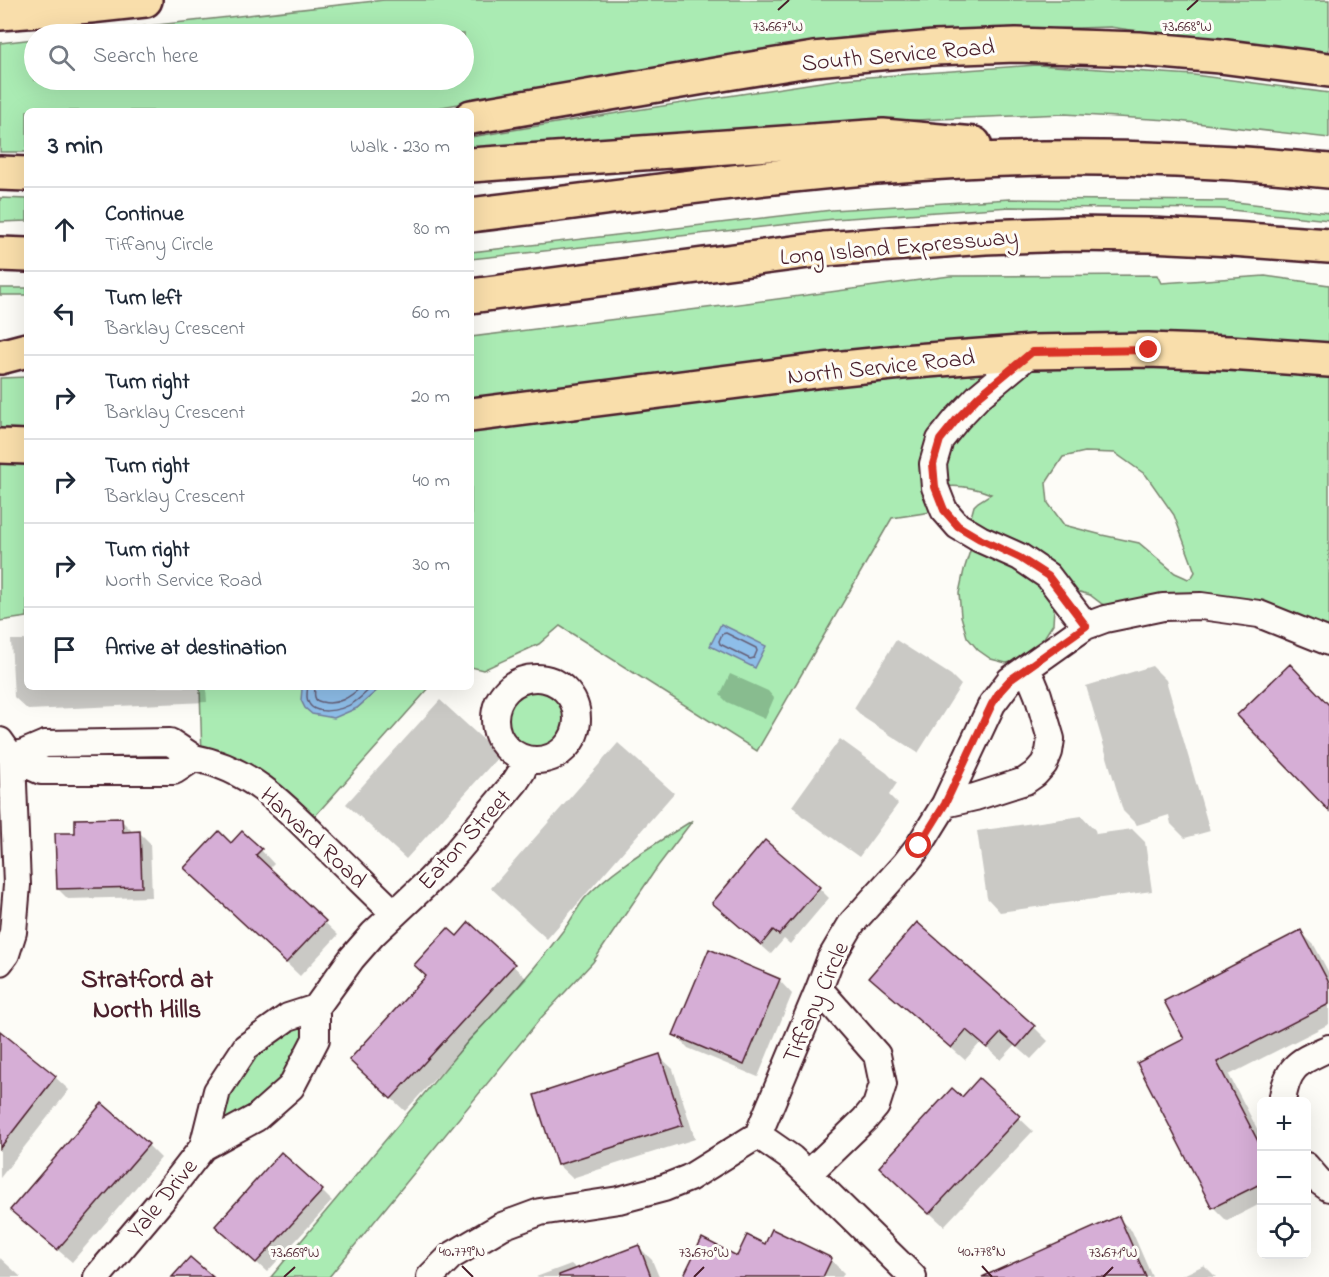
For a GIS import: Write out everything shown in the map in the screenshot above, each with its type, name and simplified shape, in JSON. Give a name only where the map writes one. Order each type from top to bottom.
[{"type":"main road","points":[[0,13],[145,0]]},
{"type":"main road","name":"South Service Road","points":[[474,116],[814,59],[934,48],[1016,45],[1128,48],[1210,55],[1329,70]]},
{"type":"main road","points":[[474,165],[883,136],[1125,159]]},
{"type":"main road","points":[[474,215],[715,184],[879,167],[964,161],[1125,159],[1220,162],[1329,171]]},
{"type":"main road","points":[[0,173],[24,174]]},
{"type":"main road","name":"Long Island Expressway","points":[[474,296],[824,249],[985,237],[1069,234],[1150,235],[1329,246]]},
{"type":"main road","points":[[0,254],[24,255]]},
{"type":"main road","points":[[0,334],[24,336]]},
{"type":"main road","points":[[0,357],[24,351]]},
{"type":"main road","name":"North Service Road","points":[[474,415],[824,370],[1032,352],[1160,351],[1329,360]]},
{"type":"main road","points":[[0,446],[24,447]]},
{"type":"street","points":[[1032,352],[979,396],[940,440],[933,464],[935,487],[944,510],[958,526],[1020,558],[1048,576],[1086,626]]},
{"type":"street","name":"Tiffany Circle","points":[[758,1135],[830,960],[852,923],[905,864],[945,804],[992,704],[1010,680],[1086,626],[1105,618],[1163,608],[1201,606],[1259,614],[1329,642]]},
{"type":"street","points":[[945,804],[1025,781],[1044,764],[1051,739],[1027,668]]},
{"type":"street","points":[[0,962],[6,954],[13,932],[17,885],[6,750]]},
{"type":"street","name":"Harvard Road","points":[[6,750],[40,771],[174,771],[194,758],[211,761],[251,780],[278,799],[394,913]]},
{"type":"street","name":"Eaton Street","points":[[394,913],[454,855],[515,782],[526,759]]},
{"type":"street","points":[[316,1008],[361,946],[394,913]]},
{"type":"street","points":[[808,1174],[866,1119],[876,1106],[883,1084],[877,1055],[819,990]]},
{"type":"street","name":"Yale Drive","points":[[97,1277],[203,1147],[256,1118],[291,1087],[316,1039],[316,1008],[288,1017],[246,1047],[217,1091],[203,1147]]},
{"type":"street","points":[[1282,1097],[1284,1084],[1294,1068],[1304,1060],[1329,1048]]},
{"type":"street","points":[[430,1277],[451,1256],[502,1226],[540,1212],[619,1200],[664,1188],[689,1178],[758,1135],[791,1158],[913,1277]]},
{"type":"street","points":[[1311,1172],[1318,1181],[1329,1188]]},
{"type":"green space","points":[[384,0],[1329,0],[1329,58],[1110,27],[868,34],[437,108],[24,108],[24,152],[0,152],[0,43],[24,40],[24,90],[474,90],[474,24],[167,24]]},
{"type":"green space","points":[[1037,65],[1194,75],[1329,93],[1329,138],[1169,120],[1064,114],[915,120],[745,135],[474,150],[474,137],[841,79]]},
{"type":"green space","points":[[0,198],[24,199],[24,221],[0,222]]},
{"type":"green space","points":[[1010,199],[1227,201],[1329,213],[1329,220],[1221,209],[1010,207],[834,219],[474,259],[474,252],[832,210]]},
{"type":"green space","points":[[1157,275],[1161,283],[1265,276],[1329,285],[1329,343],[1062,337],[474,399],[474,337],[950,276]]},
{"type":"green space","points":[[0,288],[24,288],[24,295],[0,295]]},
{"type":"green space","points":[[1032,352],[1329,360],[1329,642],[1259,614],[1119,610],[1080,592],[1055,591],[1053,624],[1040,644],[1017,661],[1006,663],[991,659],[978,650],[967,637],[961,616],[959,593],[973,537],[970,528],[974,506],[991,494],[967,487],[949,486],[943,487],[944,510],[892,518],[757,751],[560,626],[539,644],[483,670],[474,668],[474,415],[979,367],[986,377]],"holes":[[[1085,452],[1115,453],[1146,475],[1174,515],[1195,572],[1188,579],[1175,573],[1139,543],[1064,525],[1048,503],[1046,483],[1063,457]]]},
{"type":"green space","points":[[24,377],[24,435],[0,434],[0,378]]},
{"type":"green space","points":[[0,446],[24,447],[24,617],[0,621]]},
{"type":"green space","points":[[536,678],[552,681],[565,690],[574,703],[577,719],[574,735],[565,748],[552,757],[536,760],[520,757],[507,748],[498,735],[495,719],[498,703],[507,690],[520,681]]},
{"type":"green space","points":[[200,690],[305,690],[357,708],[378,690],[427,690],[306,826],[202,759]]},
{"type":"green space","points":[[693,820],[658,866],[593,962],[540,1019],[329,1277],[271,1277],[469,1040],[529,974],[585,898],[609,876]]},
{"type":"green space","points":[[316,1008],[291,1087],[203,1147],[246,1047]]},
{"type":"water","points":[[721,624],[766,646],[755,668],[710,646]]},
{"type":"water","points":[[302,690],[378,690],[357,708],[334,718],[312,714],[301,700]]},
{"type":"building","points":[[1290,664],[1329,705],[1329,811],[1237,715]]},
{"type":"building","points":[[122,818],[123,832],[140,831],[142,887],[57,889],[55,833],[75,833],[75,819]]},
{"type":"building","points":[[219,831],[231,843],[242,831],[262,849],[256,855],[326,921],[286,963],[184,868]]},
{"type":"building","points":[[765,840],[820,887],[779,935],[773,930],[761,945],[712,903]]},
{"type":"building","points":[[469,922],[515,964],[391,1099],[349,1060],[426,976],[414,965],[448,928],[457,936]]},
{"type":"building","points":[[917,922],[1035,1026],[1017,1047],[1001,1033],[987,1048],[966,1030],[951,1048],[869,977]]},
{"type":"building","points":[[1301,930],[1329,983],[1329,1004],[1217,1062],[1257,1139],[1257,1186],[1212,1208],[1137,1063],[1184,1039],[1164,1001]]},
{"type":"building","points":[[709,949],[780,979],[744,1065],[673,1035]]},
{"type":"building","points":[[0,1031],[56,1076],[0,1148]]},
{"type":"building","points":[[660,1054],[683,1125],[557,1165],[534,1095]]},
{"type":"building","points":[[979,1078],[1020,1116],[929,1214],[879,1167],[952,1088],[962,1097]]},
{"type":"building","points":[[102,1103],[149,1144],[57,1250],[10,1210]]},
{"type":"building","points":[[281,1152],[323,1190],[256,1263],[215,1226]]},
{"type":"building","points":[[1119,1216],[1146,1277],[982,1277]]},
{"type":"building","points":[[772,1229],[832,1258],[823,1277],[683,1277],[702,1238],[737,1256],[747,1235],[765,1244]]},
{"type":"building","points":[[639,1245],[651,1277],[559,1277],[559,1275]]},
{"type":"building","points":[[190,1257],[213,1277],[172,1277]]},
{"type":"district","name":"Stratford at North Hills","points":[[147,993]]},
{"type":"route","points":[[919,846],[945,804],[1000,691],[1010,680],[1086,626],[1048,576],[1020,558],[958,526],[944,510],[935,487],[933,464],[940,440],[979,396],[1032,352],[1149,350]]}]
